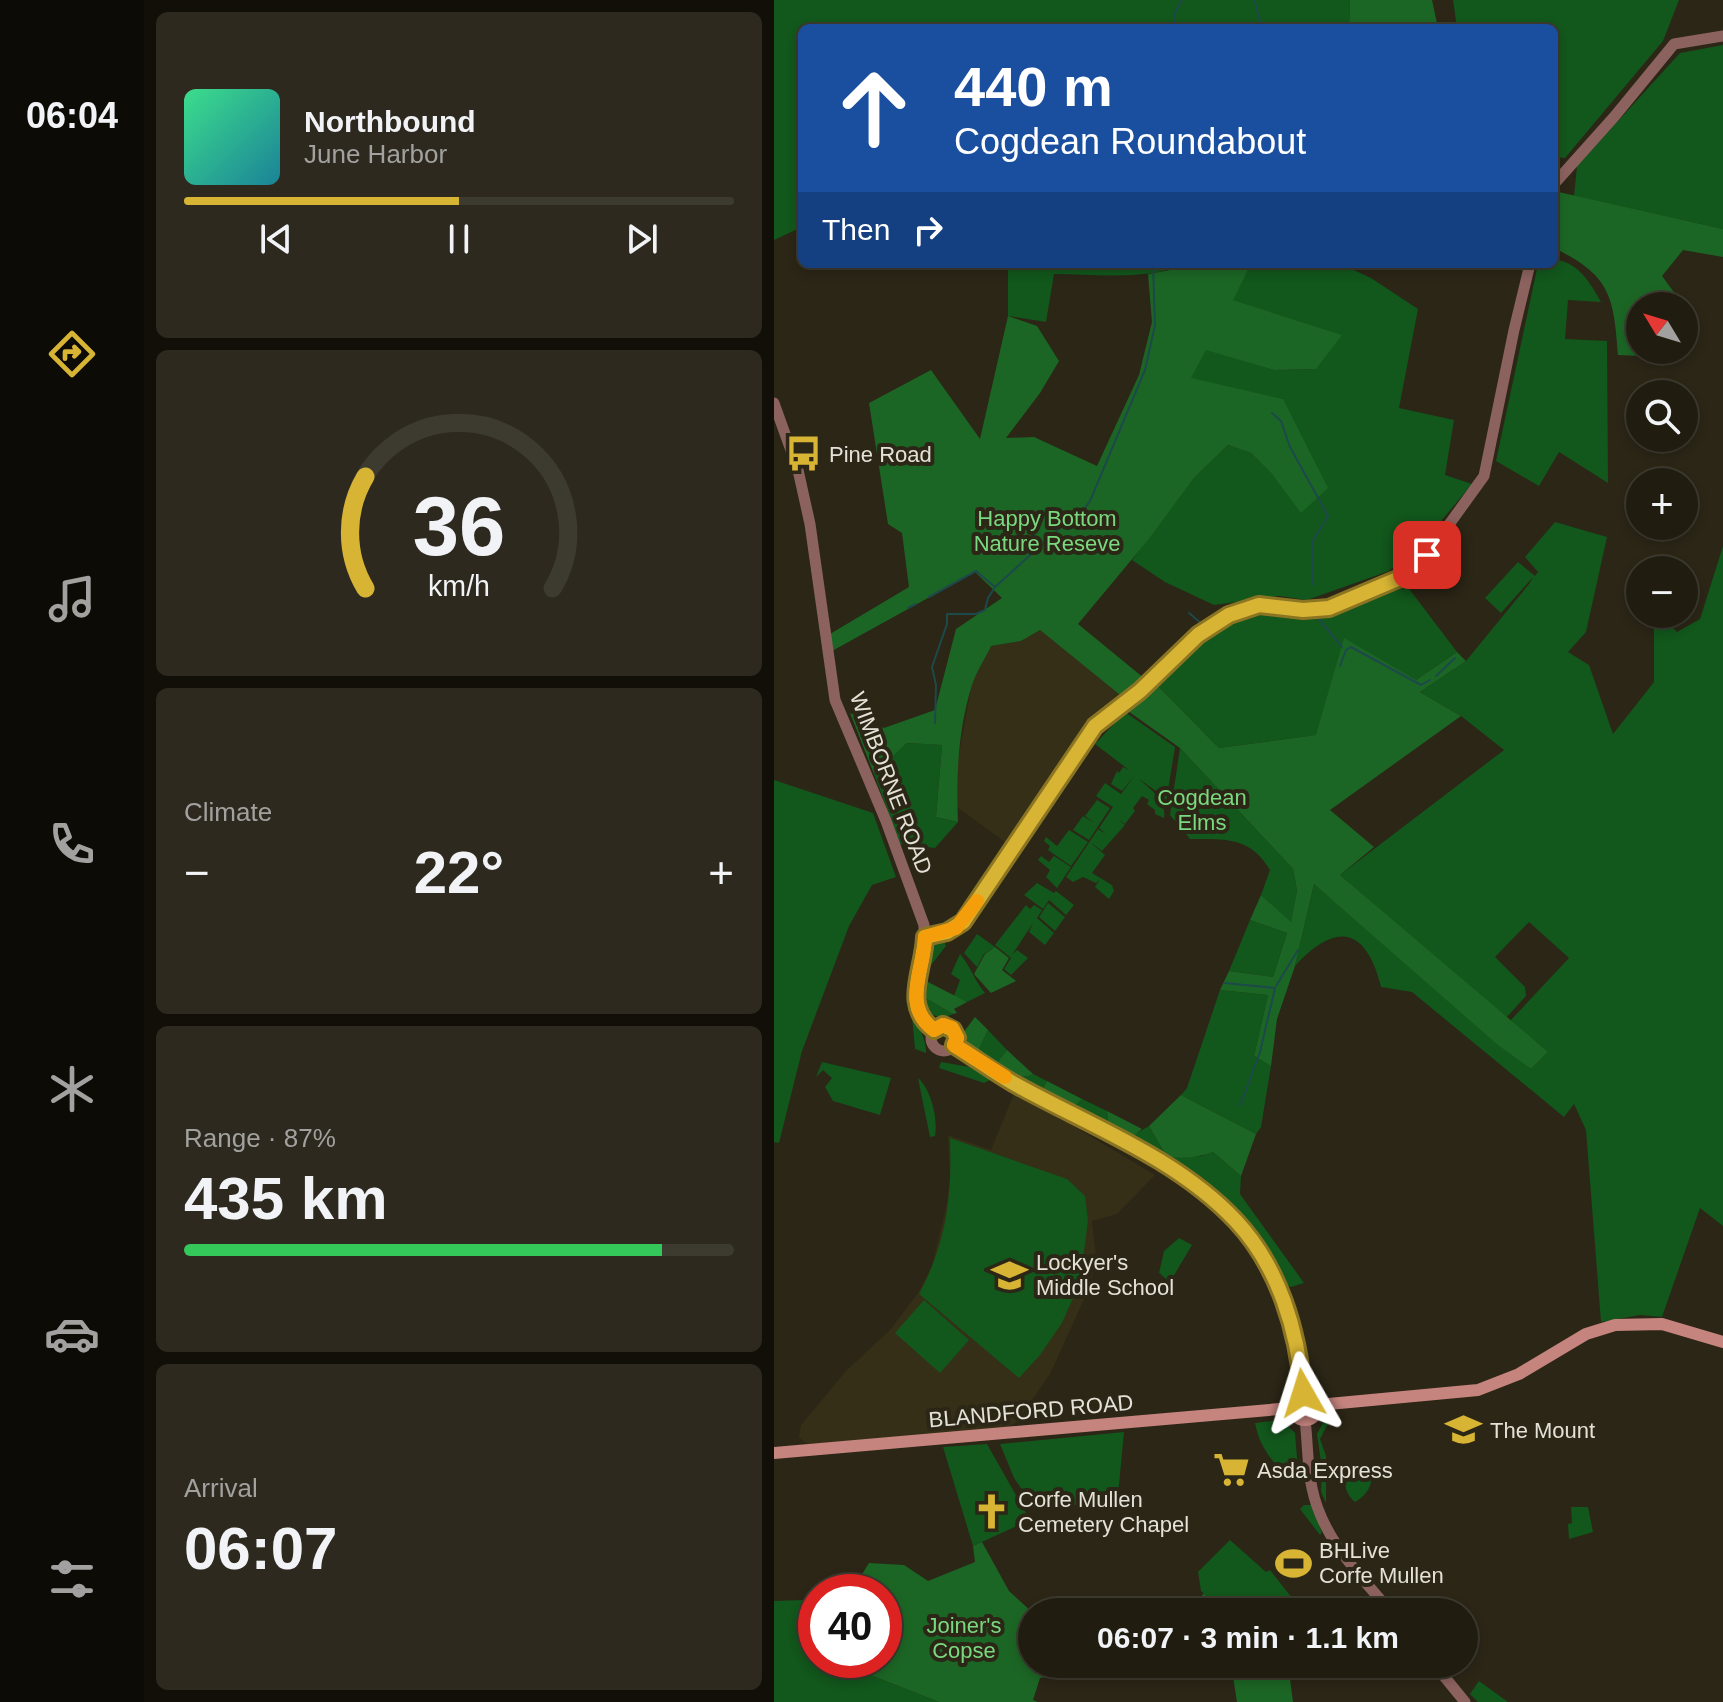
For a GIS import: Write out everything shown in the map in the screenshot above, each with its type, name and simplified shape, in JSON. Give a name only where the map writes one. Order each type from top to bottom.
[{"type":"main road","points":[[1318,1405],[1478,1390],[1519,1374],[1586,1334],[1615,1325],[1662,1324],[1723,1342]]},
{"type":"main road","points":[[1303,1393],[1313,1396],[1318,1405],[1315,1416],[1305,1420],[1296,1417],[1291,1408],[1296,1397],[1303,1393]]},
{"type":"main road","name":"BLANDFORD ROAD","points":[[774,1453],[1291,1408]]},
{"type":"street","points":[[1558,180],[1674,44],[1723,36]]},
{"type":"street","points":[[925,937],[947,932],[963,922],[1095,726],[1140,691],[1198,635],[1229,615],[1259,605],[1303,610],[1329,608],[1407,575],[1427,555],[1484,476],[1529,268]]},
{"type":"street","name":"WIMBORNE ROAD","points":[[774,403],[798,470],[807,510],[835,700],[924,925],[924,955],[915,1001],[922,1019],[934,1030]]},
{"type":"street","points":[[943,1025],[952,1028],[957,1038],[954,1045],[946,1050],[937,1049],[932,1042],[934,1030],[943,1025]]},
{"type":"street","points":[[954,1045],[1011,1082],[1118,1137],[1164,1165],[1209,1197],[1237,1222],[1265,1260],[1282,1295],[1294,1331],[1303,1393]]},
{"type":"street","points":[[1305,1420],[1312,1487],[1325,1528],[1379,1598]]},
{"type":"street","points":[[1445,1678],[1465,1702]]},
{"type":"shaded area","points":[[1040,630],[1125,699],[1092,724],[1074,746],[1009,845],[957,807],[956,770],[972,682],[991,646],[1021,641]]},
{"type":"shaded area","name":"Lockyer's Middle School","points":[[1015,1091],[1155,1175],[1117,1214],[1092,1221],[1096,1257],[1091,1284],[1050,1374],[1017,1422],[1004,1429],[804,1442],[799,1437],[801,1425],[846,1371],[890,1330],[918,1293],[932,1266],[947,1203],[950,1176],[948,1135],[991,1150]]},
{"type":"green space","points":[[774,0],[1350,0],[1349,24],[798,24],[798,229],[774,240]]},
{"type":"green space","points":[[1350,0],[1432,0],[1437,24],[1417,24],[1349,24]]},
{"type":"green space","points":[[1453,0],[1679,0],[1663,41],[1565,158],[1558,157],[1558,24],[1456,24]]},
{"type":"green space","points":[[1723,45],[1723,229],[1574,196],[1577,166],[1680,53]]},
{"type":"green space","points":[[1558,192],[1723,229],[1723,257],[1683,250],[1662,276],[1674,292],[1626,292],[1626,355],[1618,355],[1614,317],[1606,290],[1587,268],[1558,250]]},
{"type":"green space","points":[[1558,260],[1563,261],[1577,269],[1601,302],[1568,300],[1565,339],[1607,341],[1608,483],[1559,452],[1539,486],[1496,461],[1537,268],[1558,268]]},
{"type":"green space","points":[[1008,268],[1172,268],[1137,275],[1054,274],[1046,322],[1008,316]]},
{"type":"green space","points":[[1249,268],[1350,268],[1371,278],[1418,309],[1399,408],[1454,420],[1445,475],[1472,484],[1426,539],[1389,571],[1307,600],[1279,596],[1214,605],[1165,582],[1132,560],[1194,478],[1228,445],[1251,453],[1272,474],[1283,399],[1190,379],[1206,349],[1274,370],[1315,369],[1341,335],[1232,300]]},
{"type":"green space","name":"Happy Bottom Nature Reseve","points":[[1249,268],[1233,300],[1342,335],[1316,369],[1274,370],[1206,350],[1191,378],[1283,399],[1328,488],[1301,513],[1272,474],[1251,453],[1228,445],[1194,478],[1148,540],[1078,624],[1145,679],[1125,699],[1040,630],[1021,641],[991,646],[967,702],[958,770],[958,822],[936,817],[942,745],[907,743],[874,774],[850,713],[884,728],[935,710],[956,629],[1002,598],[975,572],[832,651],[830,634],[909,587],[902,533],[888,524],[869,403],[931,370],[980,439],[1008,316],[1037,326],[1059,361],[1040,393],[1006,438],[1034,437],[1097,466],[1139,375],[1152,322],[1148,274],[1170,270]]},
{"type":"green space","points":[[1555,522],[1607,537],[1586,632],[1568,652],[1589,665],[1613,734],[1654,682],[1654,628],[1673,628],[1677,632],[1684,628],[1698,628],[1723,546],[1723,1226],[1700,1208],[1662,1317],[1640,1315],[1601,1322],[1586,1130],[1574,1104],[1564,1117],[1412,992],[1381,987],[1375,967],[1358,942],[1347,937],[1336,937],[1323,942],[1295,966],[1314,884],[1531,1069],[1548,1052],[1510,1021],[1569,958],[1529,922],[1495,957],[1525,987],[1526,996],[1506,1018],[1340,875],[1504,750],[1461,716],[1420,692],[1466,661],[1529,584],[1533,577],[1501,613],[1485,598],[1518,562],[1535,576],[1538,572],[1525,557]]},
{"type":"green space","points":[[1407,586],[1457,652],[1416,680],[1317,735],[1219,748],[1157,685],[1193,650],[1247,614],[1322,616]]},
{"type":"green space","points":[[1344,638],[1416,680],[1457,652],[1466,661],[1420,692],[1461,716],[1330,810],[1374,847],[1340,875],[1548,1052],[1531,1069],[1498,1045],[1314,884],[1295,966],[1277,1019],[1271,1066],[1254,1056],[1268,995],[1220,990],[1229,971],[1273,977],[1287,933],[1250,920],[1261,895],[1291,922],[1297,890],[1293,869],[1180,748],[1128,711],[1156,684],[1219,748],[1316,735]]},
{"type":"green space","points":[[1125,712],[1175,747],[1165,809],[1159,793],[1139,779],[1161,801],[1164,818],[1155,814],[1155,810],[1147,804],[1149,800],[1142,796],[1125,824],[1118,819],[1125,825],[1102,851],[1090,842],[1105,855],[1092,873],[1112,885],[1114,891],[1109,899],[1095,887],[1100,879],[1096,883],[1083,877],[1073,882],[1066,877],[1098,829],[1106,834],[1099,828],[1113,807],[1096,796],[1105,783],[1121,794],[1135,775],[1122,791],[1111,784],[1117,771],[1119,773],[1123,767],[1129,770],[1095,744]]},
{"type":"green space","points":[[907,743],[942,745],[936,817],[958,822],[935,848],[900,844],[874,774]]},
{"type":"green space","name":"Cogdean Elms","points":[[1180,748],[1293,869],[1297,890],[1291,923],[1261,895],[1270,870],[1254,851],[1245,845],[1225,840],[1190,839],[1170,815]]},
{"type":"green space","points":[[774,780],[873,813],[896,877],[872,885],[849,926],[802,1051],[779,1143],[774,1142]]},
{"type":"green space","points":[[1097,800],[1110,808],[1089,840],[1073,830],[1083,816],[1094,823],[1085,816]]},
{"type":"green space","points":[[1069,830],[1088,842],[1071,866],[1048,850],[1050,846],[1044,841],[1046,837],[1057,846]]},
{"type":"green space","points":[[1041,856],[1049,862],[1054,856],[1071,867],[1057,888],[1046,877],[1050,870],[1038,860]]},
{"type":"green space","points":[[1037,883],[1054,893],[1056,891],[1074,905],[1066,915],[1049,900],[1043,909],[1024,895]]},
{"type":"green space","points":[[1048,903],[1065,917],[1055,931],[1039,917]]},
{"type":"green space","points":[[1026,905],[1030,909],[1034,905],[1042,910],[1037,918],[1054,933],[1045,945],[1029,932],[1033,923],[1012,955],[1017,950],[1028,958],[1011,975],[1004,969],[1011,958],[995,945]]},
{"type":"green space","points":[[1250,920],[1287,933],[1273,977],[1229,971]]},
{"type":"green space","points":[[977,934],[995,947],[984,954],[977,967],[964,953]]},
{"type":"green space","points":[[942,936],[946,946],[924,974],[932,946]]},
{"type":"green space","points":[[995,947],[1009,958],[1002,970],[1016,981],[991,993],[974,974],[985,954]]},
{"type":"green space","points":[[960,954],[985,993],[967,1002],[954,996],[960,980],[951,974]]},
{"type":"green space","points":[[926,981],[967,1002],[954,1009],[957,1013],[953,1014],[922,996]]},
{"type":"green space","points":[[1220,990],[1268,995],[1254,1056],[1271,1066],[1261,1127],[1256,1134],[1181,1095],[1187,1088]]},
{"type":"green space","points":[[922,996],[953,1014],[941,1017],[930,1013],[924,1008]]},
{"type":"green space","points":[[911,1006],[924,1041],[926,1053],[915,1049]]},
{"type":"green space","points":[[975,1017],[988,1030],[978,1051],[967,1042],[963,1033]]},
{"type":"green space","points":[[988,1030],[1007,1050],[999,1063],[1019,1076],[1033,1074],[1047,1081],[1042,1090],[1073,1106],[1082,1099],[1107,1111],[1108,1123],[1137,1133],[1149,1126],[1167,1157],[1202,1156],[1213,1152],[1241,1176],[1240,1194],[1304,1283],[1291,1287],[1282,1283],[1253,1233],[1203,1185],[1108,1126],[1016,1080],[978,1051]]},
{"type":"green space","points":[[1007,1050],[1033,1074],[1019,1076],[998,1062]]},
{"type":"green space","points":[[822,1062],[891,1078],[880,1115],[833,1101],[825,1087],[832,1078],[823,1070],[816,1077]]},
{"type":"green space","points":[[941,1062],[981,1069],[992,1079],[984,1083],[939,1068]]},
{"type":"green space","points":[[918,1078],[927,1089],[932,1105],[935,1136],[930,1137]]},
{"type":"green space","points":[[1047,1081],[1082,1099],[1074,1106],[1042,1090]]},
{"type":"green space","points":[[1181,1095],[1256,1134],[1241,1176],[1213,1152],[1190,1157],[1167,1157],[1149,1126]]},
{"type":"green space","points":[[1107,1111],[1142,1129],[1131,1138],[1108,1123]]},
{"type":"green space","points":[[950,1138],[1067,1179],[1085,1196],[1088,1221],[1080,1282],[1062,1323],[1019,1378],[919,1294],[936,1255],[946,1218]]},
{"type":"green space","points":[[1179,1238],[1192,1245],[1170,1282],[1159,1273],[1164,1251]]},
{"type":"green space","points":[[924,1300],[969,1340],[940,1373],[895,1333]]},
{"type":"green space","points":[[1332,1416],[1320,1439],[1326,1456],[1326,1503],[1321,1492],[1322,1469],[1317,1434],[1325,1419]]},
{"type":"green space","points":[[1282,1420],[1295,1433],[1298,1470],[1282,1472],[1265,1449],[1255,1423]]},
{"type":"green space","points":[[1124,1432],[1117,1506],[1032,1504],[1014,1478],[1000,1444]]},
{"type":"green space","points":[[987,1444],[1030,1520],[973,1546],[943,1447]]},
{"type":"green space","points":[[1359,1463],[1368,1467],[1371,1482],[1364,1496],[1355,1502],[1347,1490],[1345,1476],[1349,1467]]},
{"type":"green space","points":[[1311,1505],[1322,1532],[1320,1535],[1300,1509]]},
{"type":"green space","points":[[1571,1507],[1588,1507],[1593,1532],[1569,1539]]},
{"type":"green space","points":[[1230,1540],[1266,1572],[1270,1570],[1292,1598],[1209,1598],[1201,1591],[1198,1572]]},
{"type":"green space","name":"Joiner's Copse","points":[[982,1542],[1009,1591],[1018,1599],[1018,1678],[1040,1678],[1033,1700],[1038,1702],[939,1702],[878,1678],[902,1678],[902,1574],[862,1574],[869,1563],[904,1565],[928,1581],[975,1562],[973,1546]]},
{"type":"green space","points":[[798,1600],[798,1678],[878,1678],[939,1702],[774,1702],[774,1601]]},
{"type":"green space","points":[[1233,1678],[1290,1678],[1293,1702],[1237,1702]]},
{"type":"green space","points":[[1479,1681],[1508,1702],[1478,1702],[1470,1694]]},
{"type":"waterway","points":[[1174,24],[1175,12],[1182,0]]},
{"type":"waterway","points":[[1254,0],[1261,24]]},
{"type":"waterway","points":[[935,723],[936,685],[932,667],[947,624],[947,614],[976,614],[985,610],[995,587],[1081,513],[1090,501],[1145,370],[1155,325],[1153,268]]},
{"type":"waterway","points":[[1272,413],[1281,421],[1290,447],[1328,516],[1312,542],[1313,585]]},
{"type":"waterway","points":[[929,597],[976,571],[995,587]]},
{"type":"waterway","points":[[908,608],[916,604]]},
{"type":"waterway","points":[[1189,613],[1202,624]]},
{"type":"waterway","points":[[1318,618],[1342,647]]},
{"type":"waterway","points":[[1340,666],[1346,650],[1351,647],[1421,685],[1430,680]]},
{"type":"waterway","points":[[1436,676],[1455,658]]},
{"type":"waterway","points":[[1276,986],[1298,950]]},
{"type":"waterway","points":[[1225,983],[1275,988],[1260,1052],[1240,1106]]},
{"type":"slow traffic","points":[[977,901],[956,928],[925,937],[916,1009],[934,1030],[943,1025],[952,1028],[957,1038],[954,1045],[1005,1077]]},
{"type":"place","name":"Pine Road","points":[[803,454]]},
{"type":"place","name":"Lockyer's Middle School","points":[[1010,1275]]},
{"type":"place","name":"The Mount","points":[[1464,1430]]},
{"type":"place","name":"Asda Express","points":[[1231,1470]]},
{"type":"place","name":"Corfe Mullen Cemetery Chapel","points":[[992,1512]]},
{"type":"place","name":"BHLive Corfe Mullen","points":[[1293,1563]]},
{"type":"route","points":[[1303,1393],[1294,1331],[1282,1295],[1265,1260],[1237,1222],[1209,1197],[1164,1165],[1118,1137],[1011,1082],[954,1045],[956,1033],[943,1025],[934,1030],[922,1019],[915,1001],[925,937],[947,932],[963,922],[1095,726],[1127,703],[1198,635],[1229,615],[1259,605],[1303,610],[1329,608],[1407,575],[1427,555]]}]
